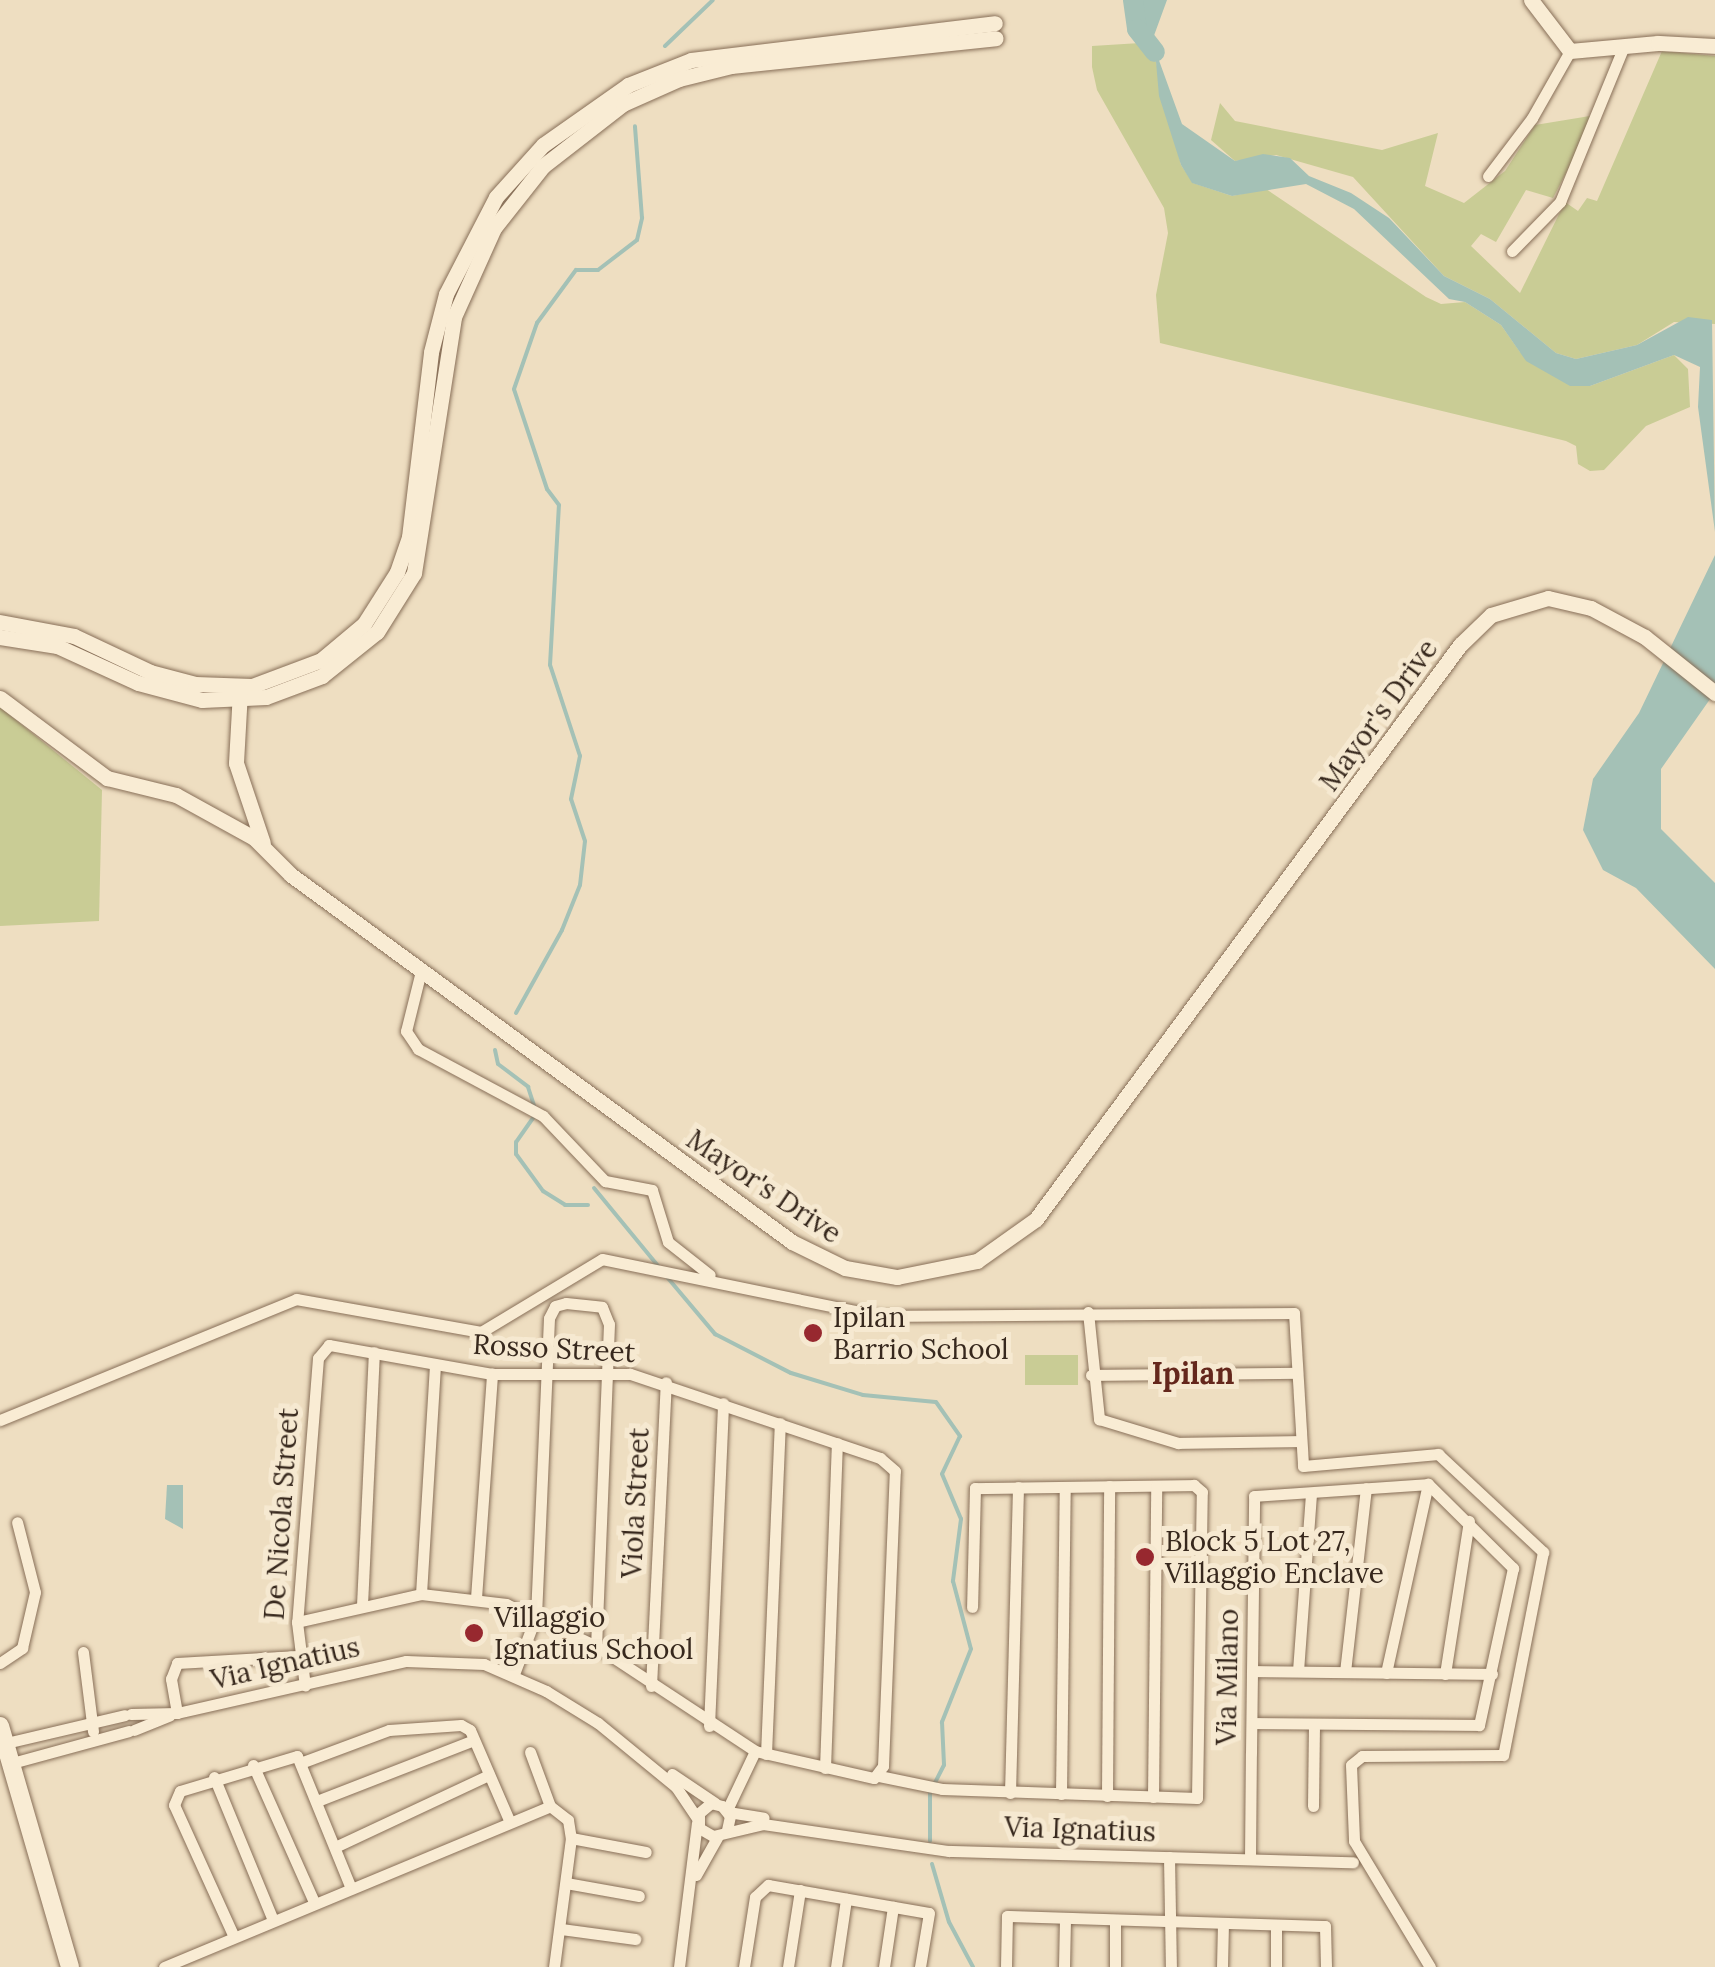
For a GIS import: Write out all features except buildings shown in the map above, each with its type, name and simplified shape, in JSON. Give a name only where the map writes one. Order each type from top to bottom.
[{"type":"main road","points":[[3,1734],[70,1967]]},
{"type":"street","points":[[1531,0],[1570,51]]},
{"type":"street","points":[[0,637],[57,646],[171,694],[286,692],[322,676],[368,643],[396,608],[424,536],[446,354],[466,283],[506,209],[571,141],[638,96],[704,72],[996,31]]},
{"type":"street","points":[[1570,51],[1624,46],[1715,46]]},
{"type":"street","points":[[1512,251],[1560,202],[1624,46]]},
{"type":"street","points":[[1488,176],[1532,118],[1570,51]]},
{"type":"street","name":"Mayor's Drive","points":[[0,698],[106,778],[195,804],[268,850],[291,876],[808,1252],[878,1275],[918,1276],[958,1268],[998,1251],[1044,1210],[1480,623],[1503,608],[1548,598],[1591,608],[1645,637],[1715,693]]},
{"type":"street","points":[[0,622],[74,636],[178,681],[239,694]]},
{"type":"street","points":[[239,694],[240,788],[268,850]]},
{"type":"street","points":[[421,970],[406,1031],[418,1049],[542,1116],[605,1180],[652,1190],[668,1242],[714,1277]]},
{"type":"street","points":[[0,1420],[296,1299],[481,1332],[502,1324],[590,1261],[622,1262],[714,1277],[879,1316],[1294,1313],[1303,1466],[1438,1454],[1543,1552],[1504,1755],[1362,1756],[1352,1765],[1354,1841],[1430,1967]]},
{"type":"street","points":[[514,1674],[536,1616],[550,1314],[566,1303],[606,1310],[608,1373],[596,1646]]},
{"type":"street","points":[[1088,1312],[1095,1414],[1118,1429],[1178,1443],[1299,1441]]},
{"type":"street","name":"Rosso Street","points":[[324,1347],[492,1374],[608,1373],[666,1382],[890,1462],[879,1776]]},
{"type":"street","name":"De Nicola Street","points":[[304,1686],[297,1622],[324,1347]]},
{"type":"street","points":[[362,1605],[374,1352]]},
{"type":"street","points":[[421,1594],[435,1364]]},
{"type":"street","points":[[1091,1374],[1296,1373]]},
{"type":"street","points":[[476,1598],[492,1374]]},
{"type":"street","name":"Viola Street","points":[[651,1686],[666,1382]]},
{"type":"street","points":[[709,1726],[723,1402]]},
{"type":"street","points":[[689,1898],[702,1858],[722,1833],[723,1808],[761,1753],[780,1422]]},
{"type":"street","points":[[826,1768],[837,1443]]},
{"type":"street","points":[[1386,1672],[1428,1484]]},
{"type":"street","points":[[1252,1723],[1480,1725],[1513,1568],[1470,1521],[1428,1484],[1311,1492],[1298,1671]]},
{"type":"street","points":[[297,1622],[421,1594],[476,1598],[536,1616],[596,1646],[709,1726],[761,1753],[942,1789],[1197,1798],[1202,1492],[1194,1485],[975,1488],[972,1607]]},
{"type":"street","points":[[1107,1796],[1109,1486]]},
{"type":"street","points":[[1153,1797],[1156,1486]]},
{"type":"street","points":[[1010,1792],[1018,1487]]},
{"type":"street","points":[[1061,1794],[1065,1487]]},
{"type":"street","points":[[1345,1672],[1366,1488]]},
{"type":"street","name":"Via Milano","points":[[1250,1859],[1254,1496],[1311,1492]]},
{"type":"street","points":[[1446,1674],[1470,1521]]},
{"type":"street","points":[[0,1663],[22,1648],[35,1592],[17,1522]]},
{"type":"street","points":[[82,1652],[96,1740]]},
{"type":"street","points":[[177,1713],[171,1679],[177,1662],[298,1656]]},
{"type":"street","name":"Via Ignatius","points":[[3,1734],[58,1734],[128,1715],[177,1713],[428,1659],[514,1674],[723,1808],[806,1829],[949,1851],[1354,1862]]},
{"type":"street","points":[[1252,1670],[1492,1674]]},
{"type":"street","name":"Via Ignatius","points":[[12,1763],[132,1731],[177,1713]]},
{"type":"street","points":[[1313,1806],[1314,1724]]},
{"type":"street","points":[[303,1762],[389,1730],[461,1725],[474,1740],[508,1820]]},
{"type":"street","points":[[58,1734],[62,1750]]},
{"type":"street","points":[[318,1801],[474,1740]]},
{"type":"street","name":"Via Ignatius","points":[[622,1743],[676,1787],[697,1820],[722,1833],[749,1824],[806,1829]]},
{"type":"street","points":[[530,1752],[550,1806],[568,1820],[571,1838],[554,1967]]},
{"type":"street","points":[[234,1938],[174,1805],[180,1790],[293,1756],[303,1762],[350,1886]]},
{"type":"street","points":[[253,1765],[314,1902]]},
{"type":"street","points":[[335,1846],[489,1775]]},
{"type":"street","points":[[214,1777],[273,1920]]},
{"type":"street","points":[[679,1967],[697,1820],[706,1805],[723,1808]]},
{"type":"street","points":[[164,1967],[508,1820],[550,1806]]},
{"type":"street","points":[[571,1838],[646,1852]]},
{"type":"street","points":[[1169,1857],[1171,1967]]},
{"type":"street","points":[[566,1883],[639,1896]]},
{"type":"street","points":[[744,1967],[762,1886],[928,1913],[920,1967]]},
{"type":"street","points":[[788,1967],[800,1890]]},
{"type":"street","points":[[836,1967],[846,1899]]},
{"type":"street","points":[[884,1967],[893,1907]]},
{"type":"street","points":[[1006,1967],[1007,1916],[1326,1926],[1326,1967]]},
{"type":"street","points":[[1064,1967],[1065,1918]]},
{"type":"street","points":[[1115,1920],[1115,1967]]},
{"type":"street","points":[[1222,1967],[1223,1923]]},
{"type":"street","points":[[1276,1925],[1276,1967]]},
{"type":"street","points":[[562,1928],[635,1939]]},
{"type":"green space","points":[[1140,43],[1156,62],[1181,165],[1193,183],[1232,196],[1266,189],[1426,297],[1441,304],[1465,302],[1501,325],[1520,352],[1590,386],[1674,355],[1688,369],[1690,407],[1646,426],[1604,470],[1590,471],[1578,464],[1576,446],[1566,441],[1160,343],[1156,295],[1168,233],[1164,208],[1097,90],[1092,67],[1092,46]]},
{"type":"green space","points":[[1662,51],[1715,56],[1715,324],[1674,322],[1637,345],[1576,359],[1556,353],[1490,299],[1444,276],[1353,177],[1276,155],[1235,161],[1211,140],[1220,103],[1235,121],[1382,150],[1438,133],[1425,186],[1464,203],[1505,171],[1535,125],[1596,115],[1553,198],[1526,190],[1496,242],[1481,234],[1471,246],[1520,293],[1565,202],[1578,211],[1587,198],[1597,201]]},
{"type":"green space","points":[[0,707],[102,790],[99,921],[0,926]]},
{"type":"green space","points":[[1025,1355],[1078,1355],[1078,1385],[1025,1385]]},
{"type":"shaded area","points":[[1132,0],[1167,0],[1152,41],[1182,124],[1235,161],[1263,154],[1290,158],[1309,176],[1351,193],[1389,218],[1444,276],[1490,299],[1556,353],[1576,359],[1637,345],[1688,317],[1712,320],[1715,532],[1698,407],[1700,367],[1674,355],[1590,386],[1570,386],[1526,361],[1501,325],[1465,302],[1449,299],[1354,209],[1306,184],[1232,196],[1192,183],[1181,165],[1159,96],[1156,62],[1140,43]]},
{"type":"shaded area","points":[[1715,555],[1715,692],[1661,769],[1661,829],[1715,883],[1715,969],[1636,888],[1603,870],[1583,830],[1593,779],[1639,713]]},
{"type":"shaded area","points":[[167,1485],[183,1485],[183,1529],[165,1519]]},
{"type":"waterway","points":[[665,46],[713,0]]},
{"type":"waterway","points":[[1133,0],[1137,29],[1155,52]]},
{"type":"waterway","points":[[516,1013],[562,930],[580,885],[585,841],[571,799],[580,756],[550,665],[559,505],[547,489],[514,389],[537,323],[576,270],[598,270],[637,240],[642,218],[635,126]]},
{"type":"waterway","points":[[495,1050],[498,1064],[528,1087],[535,1109]]},
{"type":"waterway","points":[[533,1118],[516,1142],[516,1154],[543,1191],[565,1205],[588,1205]]},
{"type":"waterway","points":[[594,1188],[658,1266]]},
{"type":"waterway","points":[[667,1277],[715,1334],[791,1373],[863,1395],[936,1402],[960,1436],[942,1474],[961,1519],[953,1581],[971,1649],[942,1722],[944,1765],[935,1783]]},
{"type":"waterway","points":[[930,1791],[930,1841]]},
{"type":"waterway","points":[[932,1864],[949,1922],[973,1967]]},
{"type":"place","name":"Ipilan Barrio School","points":[[813,1333]]},
{"type":"place","name":"Block 5 Lot 27, Villaggio Enclave","points":[[1145,1557]]},
{"type":"place","name":"Villaggio Ignatius School","points":[[474,1633]]},
{"type":"district","name":"Ipilan","points":[[1193,1373]]}]
